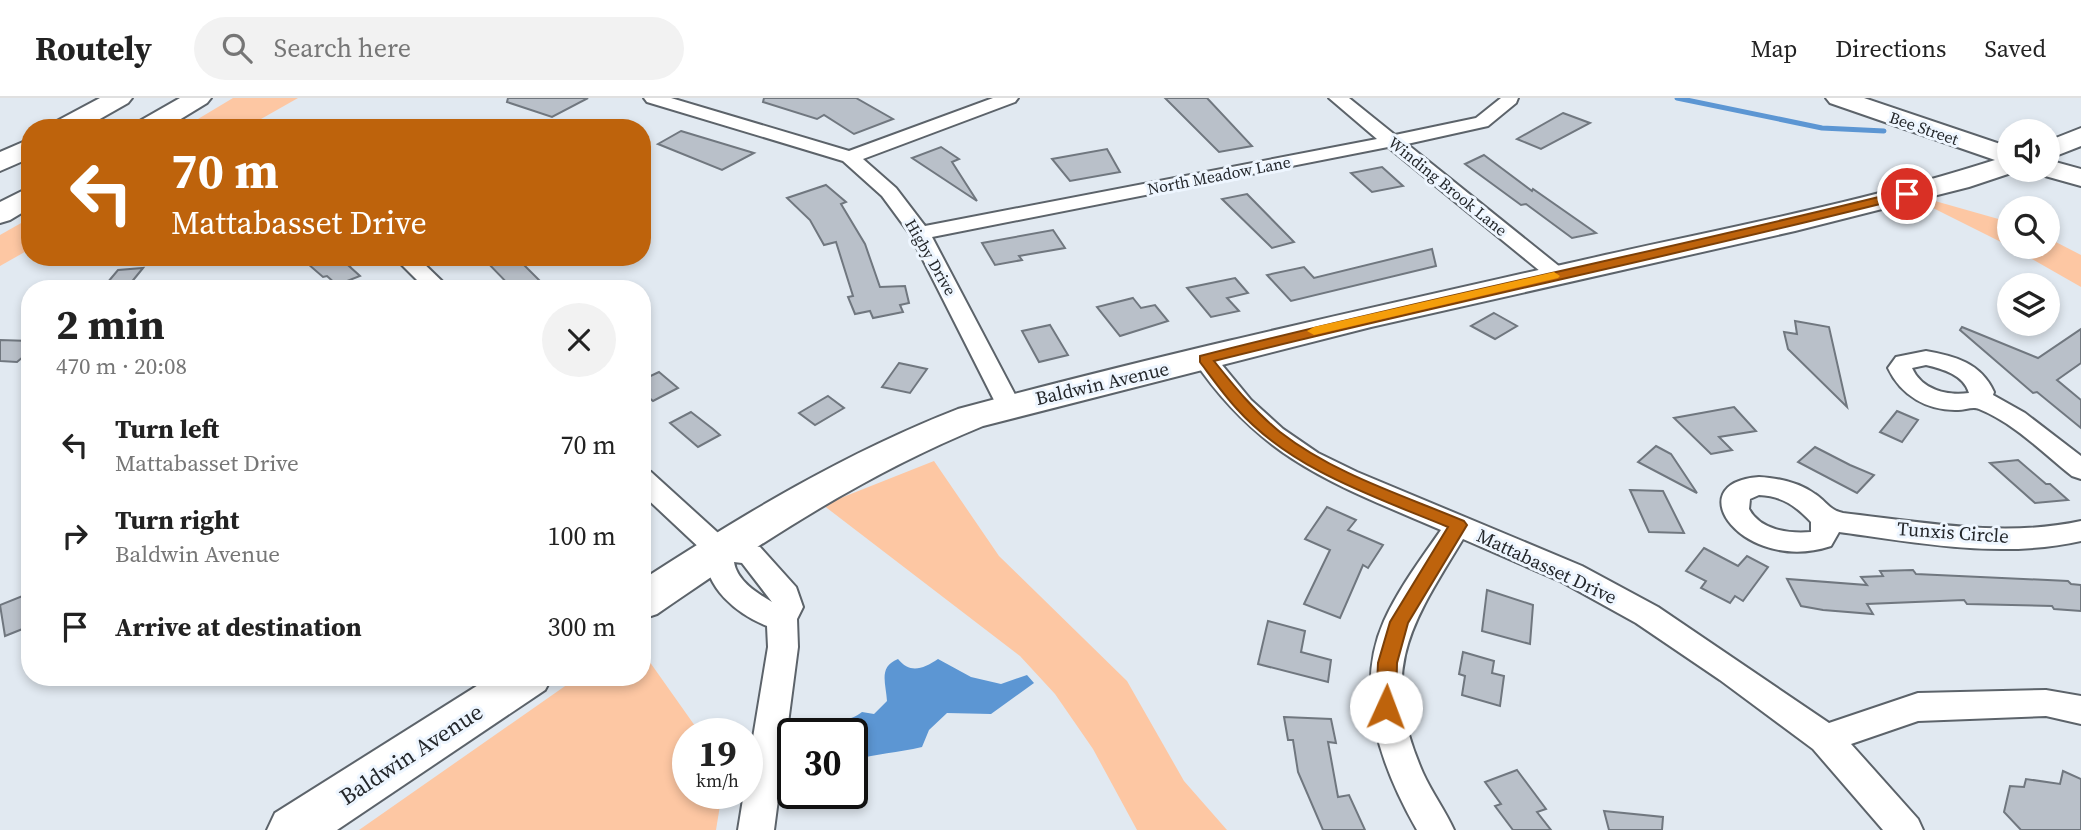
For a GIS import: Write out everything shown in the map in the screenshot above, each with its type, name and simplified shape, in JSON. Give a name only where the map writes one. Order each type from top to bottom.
[{"type":"main road","points":[[63,119],[99,98]]},
{"type":"main road","points":[[80,119],[119,98]]},
{"type":"main road","points":[[162,119],[198,98]]},
{"type":"main road","name":"Bee Street","points":[[1839,98],[1997,152]]},
{"type":"main road","points":[[2060,146],[2081,136]]},
{"type":"main road","points":[[0,163],[21,152]]},
{"type":"main road","name":"Baldwin Avenue","points":[[651,595],[802,498],[869,460],[939,429],[1009,405],[1819,216],[1997,168]]},
{"type":"main road","points":[[2060,172],[2081,178]]},
{"type":"main road","points":[[0,214],[21,201]]},
{"type":"main road","name":"Baldwin Avenue","points":[[293,830],[515,686]]},
{"type":"street","name":"Higby Drive","points":[[653,98],[850,157],[889,192],[920,233],[1009,405]]},
{"type":"street","points":[[850,157],[1009,98]]},
{"type":"street","name":"Winding Brook Lane","points":[[1338,98],[1559,275]]},
{"type":"street","name":"North Meadow Lane","points":[[920,233],[1482,122],[1514,99]]},
{"type":"street","points":[[414,266],[429,280]]},
{"type":"street","name":"Mattabasset Drive","points":[[1205,359],[1242,406],[1274,435],[1309,459],[1348,479],[1572,574],[1647,615],[1731,671],[1825,739],[1905,830]]},
{"type":"street","points":[[1979,398],[2016,419],[2081,470]]},
{"type":"street","points":[[651,486],[719,550],[719,564],[725,579],[762,612],[782,619],[783,648],[755,830]]},
{"type":"street","name":"Tunxis Circle","points":[[1824,519],[1968,537],[2061,537],[2081,531]]},
{"type":"street","points":[[1436,830],[1421,807],[1396,749],[1386,707],[1387,663],[1399,622],[1458,525]]},
{"type":"street","points":[[1825,739],[1918,707],[2046,703],[2081,709]]},
{"type":"shaded area","points":[[233,98],[298,98],[261,119],[198,119]]},
{"type":"shaded area","points":[[1935,201],[1997,219],[1997,240],[1929,206]]},
{"type":"shaded area","points":[[21,223],[21,254],[0,266],[0,235]]},
{"type":"shaded area","points":[[2060,244],[2081,255],[2081,287],[2032,259],[2060,259]]},
{"type":"shaded area","points":[[934,461],[999,556],[1127,681],[1184,781],[1227,830],[1137,830],[1093,749],[1055,694],[1020,656],[823,505]]},
{"type":"shaded area","points":[[651,664],[689,718],[672,718],[672,809],[719,809],[716,830],[359,830],[565,686],[651,686]]},
{"type":"water","points":[[898,659],[907,667],[917,668],[938,659],[971,677],[1001,684],[1027,675],[1034,683],[991,714],[947,713],[929,730],[922,747],[868,757],[868,718],[853,718],[862,712],[874,714],[887,701],[885,671]]},
{"type":"building","points":[[508,98],[588,98],[552,117],[507,102]]},
{"type":"building","points":[[764,98],[856,98],[893,119],[854,134],[824,115],[817,119],[763,102]]},
{"type":"building","points":[[1165,98],[1207,98],[1252,146],[1219,152]]},
{"type":"building","points":[[1563,113],[1590,123],[1541,149],[1517,139]]},
{"type":"building","points":[[681,131],[754,153],[722,170],[658,144]]},
{"type":"building","points":[[941,147],[959,159],[952,162],[977,201],[912,158]]},
{"type":"building","points":[[1107,149],[1120,172],[1070,181],[1052,159]]},
{"type":"building","points":[[1484,155],[1532,191],[1533,189],[1596,233],[1572,238],[1465,164]]},
{"type":"building","points":[[1382,167],[1403,186],[1372,192],[1351,173]]},
{"type":"building","points":[[826,185],[846,202],[841,204],[865,244],[880,287],[905,286],[909,303],[900,305],[903,312],[873,318],[870,311],[855,314],[848,297],[853,296],[836,242],[824,245],[810,220],[787,198]]},
{"type":"building","points":[[1247,194],[1294,242],[1272,248],[1222,199]]},
{"type":"building","points":[[1053,230],[1065,248],[1019,256],[1022,260],[995,265],[982,243]]},
{"type":"building","points":[[1432,249],[1436,266],[1291,301],[1267,275],[1304,267],[1314,278]]},
{"type":"building","points":[[310,266],[349,266],[360,276],[350,280],[323,277]]},
{"type":"building","points":[[491,266],[525,266],[539,280],[504,280]]},
{"type":"building","points":[[143,268],[133,280],[110,280],[118,270]]},
{"type":"building","points":[[1235,278],[1248,293],[1227,298],[1239,311],[1211,317],[1187,288]]},
{"type":"building","points":[[1133,298],[1141,308],[1155,305],[1168,321],[1120,336],[1097,307]]},
{"type":"building","points":[[1494,313],[1517,326],[1495,339],[1471,326]]},
{"type":"building","points":[[1795,321],[1829,327],[1847,407],[1788,349],[1784,332],[1797,334]]},
{"type":"building","points":[[1050,325],[1068,355],[1039,362],[1022,331]]},
{"type":"building","points":[[1962,327],[2038,358],[2081,329],[2081,363],[2057,380],[2081,400],[2081,428],[2037,392],[2033,393],[1960,330]]},
{"type":"building","points":[[0,340],[21,341],[21,359],[17,362],[0,361]]},
{"type":"building","points":[[899,363],[927,369],[910,393],[882,387]]},
{"type":"building","points":[[659,372],[678,388],[653,401],[651,376]]},
{"type":"building","points":[[828,396],[844,408],[815,425],[799,413]]},
{"type":"building","points":[[1734,407],[1756,431],[1719,437],[1732,450],[1711,454],[1674,418]]},
{"type":"building","points":[[1897,411],[1918,420],[1902,442],[1880,432]]},
{"type":"building","points":[[691,412],[720,435],[698,447],[670,423]]},
{"type":"building","points":[[1656,446],[1671,454],[1697,493],[1638,462]]},
{"type":"building","points":[[1815,447],[1874,475],[1857,493],[1798,462]]},
{"type":"building","points":[[2018,460],[2068,500],[2035,503],[1990,463]]},
{"type":"building","points":[[1630,490],[1663,491],[1684,533],[1649,532]]},
{"type":"building","points":[[1327,507],[1356,520],[1348,530],[1383,545],[1368,568],[1363,565],[1340,618],[1304,604],[1330,550],[1305,539]]},
{"type":"building","points":[[1704,548],[1738,566],[1747,556],[1768,567],[1743,601],[1735,596],[1730,603],[1701,588],[1706,581],[1686,571]]},
{"type":"building","points":[[1913,570],[1916,574],[2068,581],[2081,585],[2081,611],[2054,609],[2052,606],[1967,604],[1964,600],[1867,604],[1873,614],[1823,610],[1801,606],[1787,579],[1867,585],[1861,577],[1883,576],[1880,571]]},
{"type":"building","points":[[1487,590],[1533,605],[1530,644],[1482,631]]},
{"type":"building","points":[[21,597],[21,630],[5,636],[0,605]]},
{"type":"building","points":[[1268,621],[1305,631],[1301,652],[1331,660],[1328,682],[1258,664]]},
{"type":"building","points":[[1463,652],[1494,661],[1492,673],[1504,676],[1500,706],[1462,695],[1465,676],[1459,674]]},
{"type":"building","points":[[1284,717],[1331,719],[1336,743],[1328,742],[1338,797],[1349,795],[1365,830],[1323,830],[1298,772],[1293,740],[1288,740]]},
{"type":"building","points":[[1517,770],[1546,809],[1537,812],[1551,830],[1513,830],[1495,806],[1501,804],[1485,782]]},
{"type":"building","points":[[2063,771],[2081,779],[2081,830],[2021,830],[2004,812],[2010,786],[2024,787],[2026,779],[2060,784]]},
{"type":"building","points":[[1604,811],[1663,817],[1662,830],[1609,830]]},
{"type":"waterway","points":[[1677,98],[1822,128],[1884,131]]},
{"type":"slow traffic","points":[[1314,331],[1554,276]]},
{"type":"route","points":[[1386,707],[1387,663],[1399,622],[1458,525],[1348,479],[1309,459],[1274,435],[1242,406],[1205,359],[1368,318],[1795,222],[1907,194]]}]
